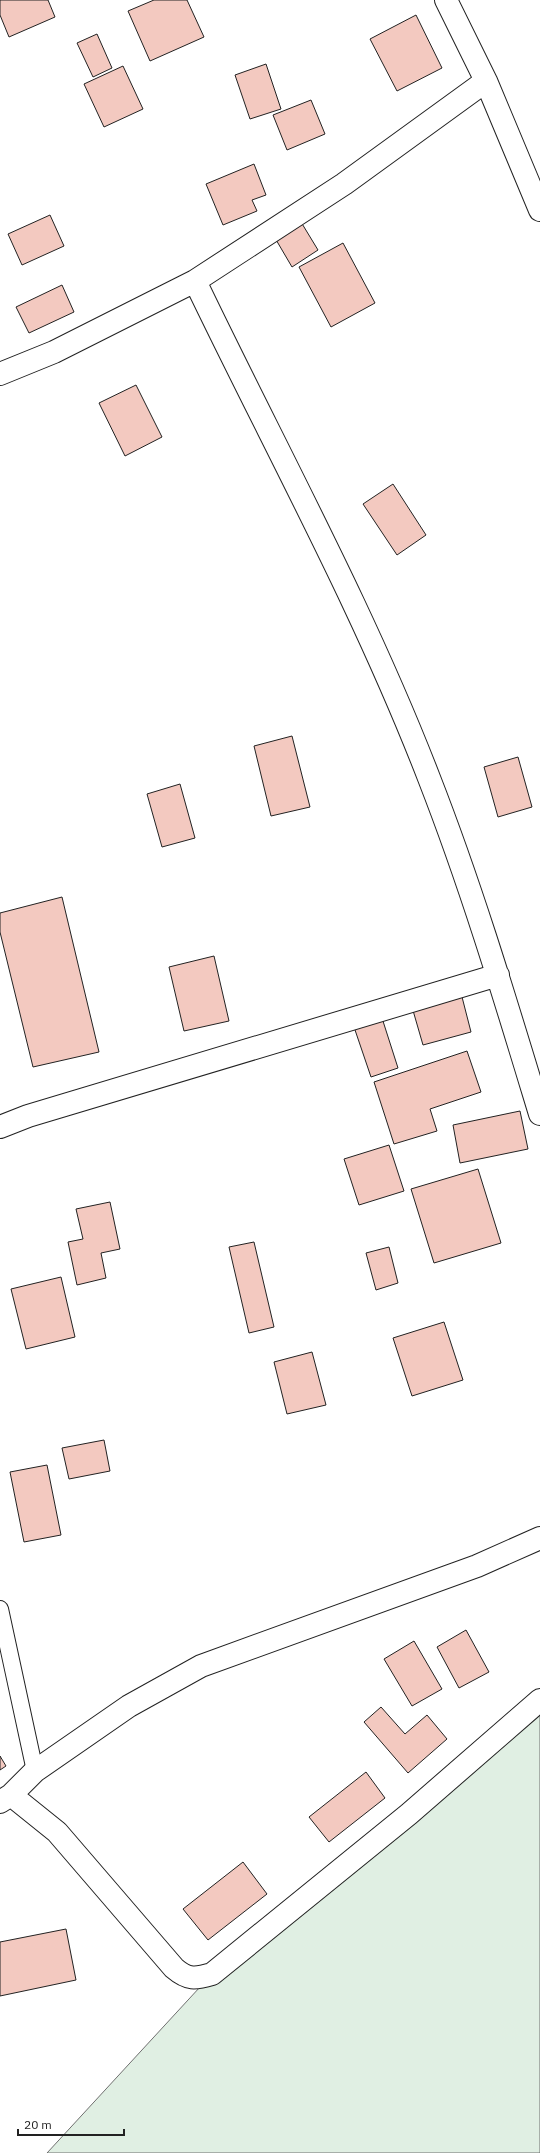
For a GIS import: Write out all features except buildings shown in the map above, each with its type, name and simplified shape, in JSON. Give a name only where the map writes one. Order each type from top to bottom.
[{"type":"street","points":[[446,0],[486,81],[540,210]]},
{"type":"street","points":[[0,374],[54,352],[195,281],[344,184],[486,81]]},
{"type":"street","points":[[195,281],[246,389],[300,491],[368,634],[429,777],[498,975],[540,1114]]},
{"type":"street","points":[[0,1127],[28,1116],[498,975]]},
{"type":"street","points":[[537,1545],[201,1666],[130,1706],[35,1771],[6,1798],[57,1832],[174,1968],[184,1977],[199,1978],[212,1974],[409,1814],[540,1700]]},
{"type":"lane","points":[[0,1608],[35,1771]]},
{"type":"green space","points":[[540,1700],[540,2153],[47,2153],[212,1974]]}]
